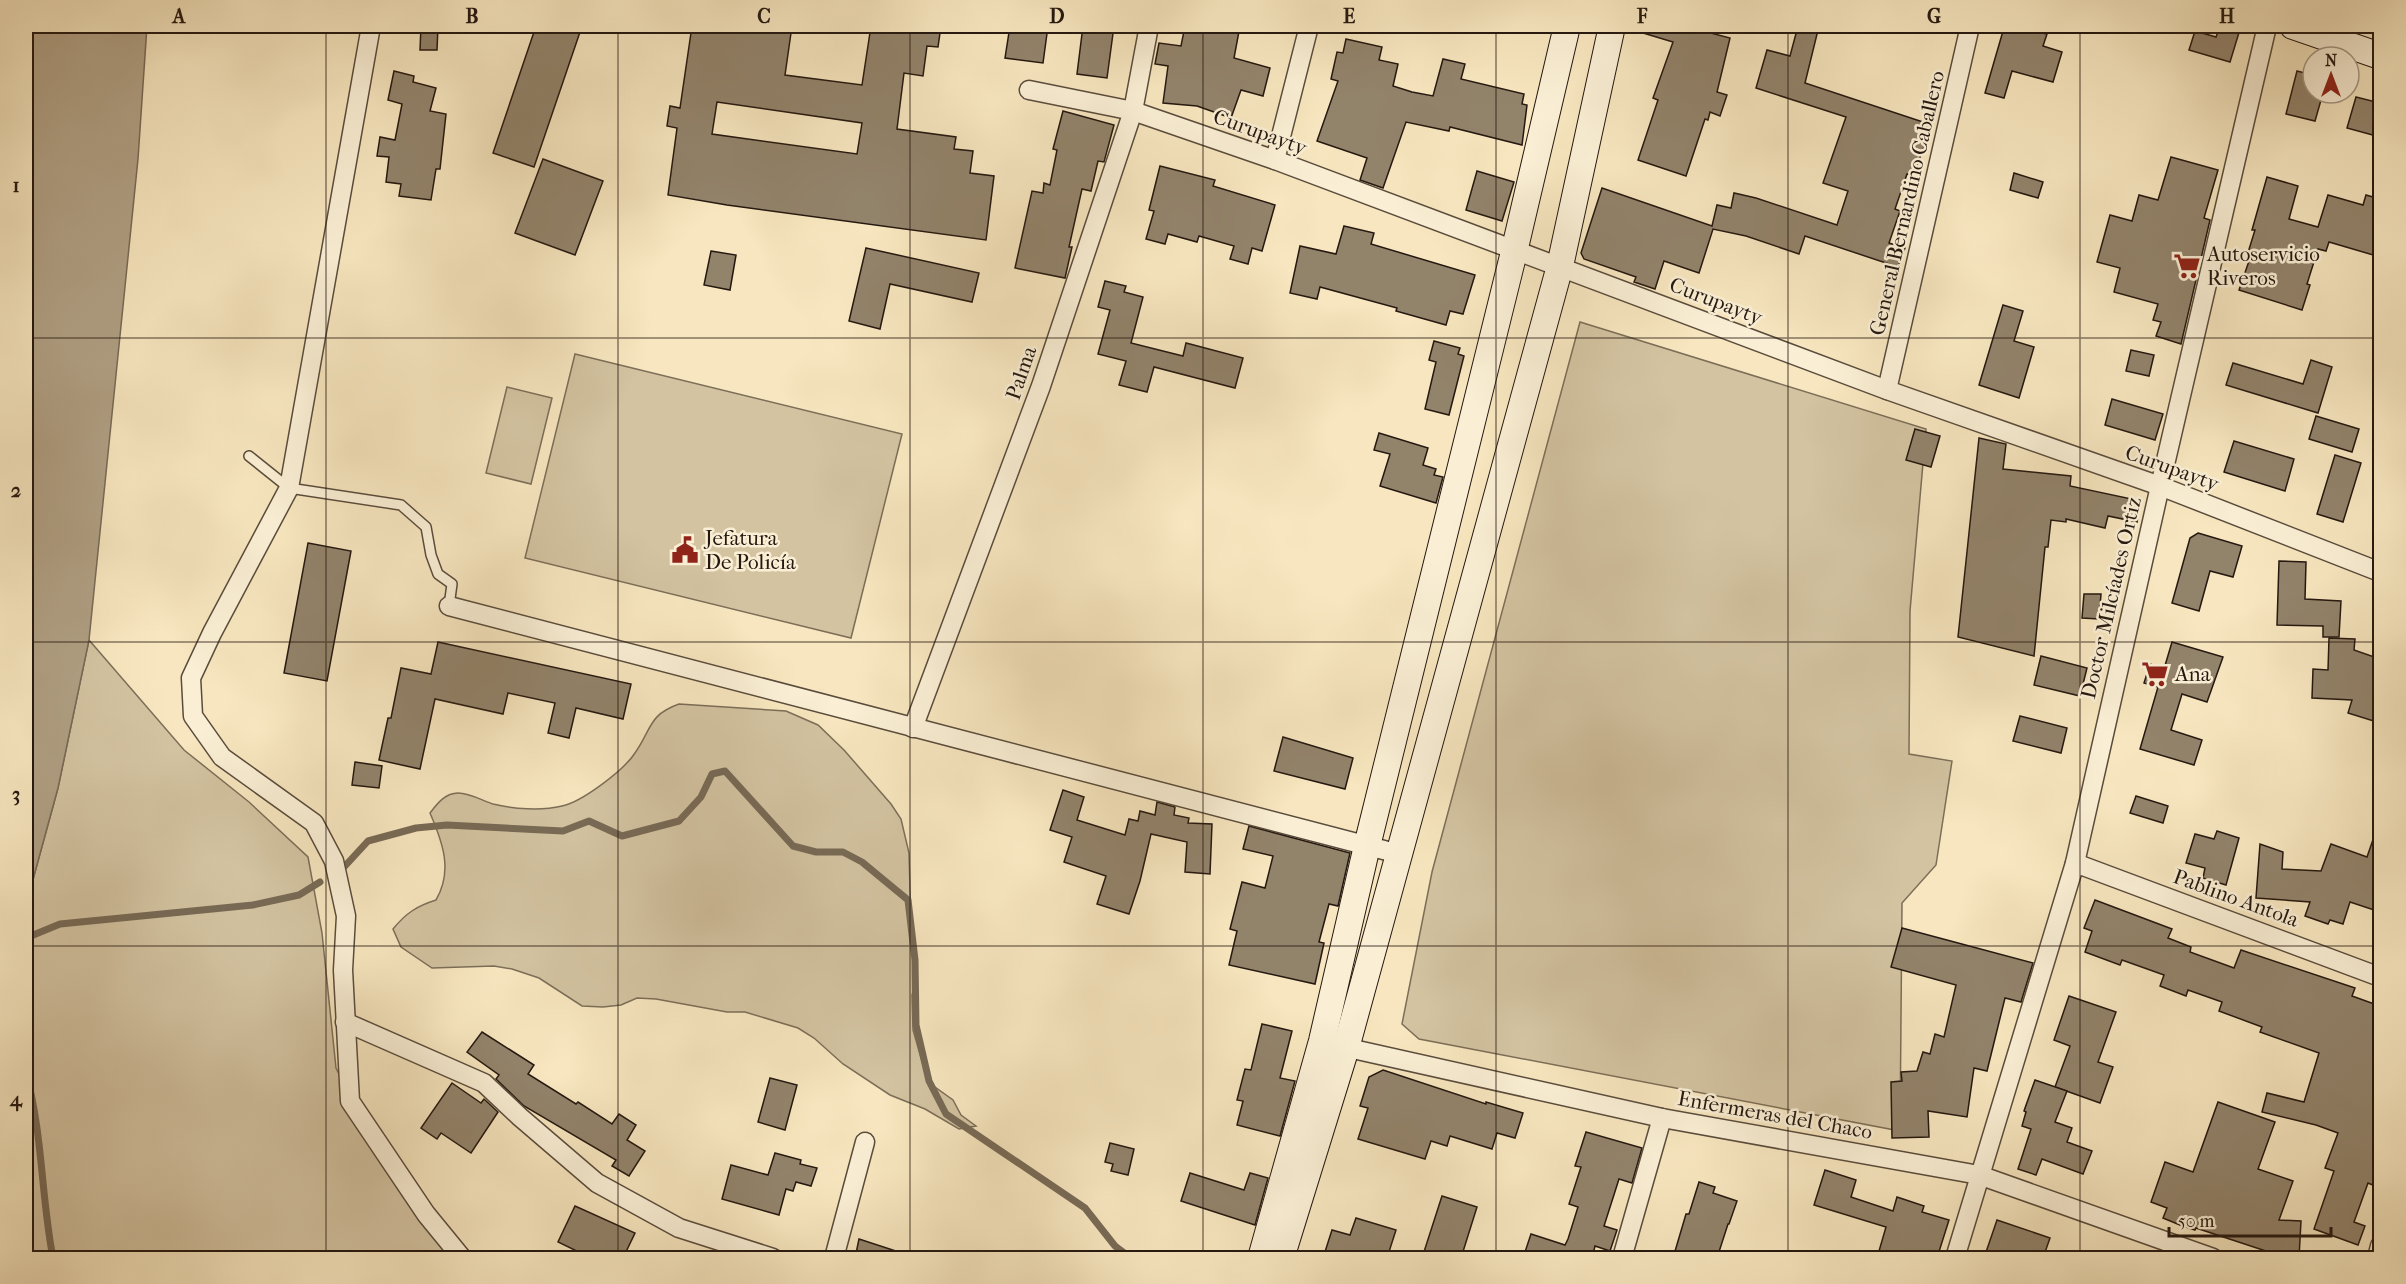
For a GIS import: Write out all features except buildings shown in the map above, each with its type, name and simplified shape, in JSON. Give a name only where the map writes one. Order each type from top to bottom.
[{"type":"main road","points":[[1261,1258],[1322,1041],[1367,846],[1514,252],[1567,26]]},
{"type":"main road","points":[[1281,1258],[1346,1048],[1560,266],[1612,26]]},
{"type":"main road","points":[[2293,26],[2380,56]]},
{"type":"street","points":[[371,26],[289,488],[212,633],[191,678],[193,716],[222,757],[314,823],[334,861],[346,916],[343,970],[350,1101],[426,1214],[462,1258]]},
{"type":"street","name":"Palma","points":[[913,728],[1041,386],[1133,111],[1149,26]]},
{"type":"street","points":[[1275,160],[1309,26]]},
{"type":"street","name":"General Bernardino Caballero","points":[[1887,390],[1970,26]]},
{"type":"street","name":"Doctor Milcíades Ortiz","points":[[1955,1258],[2075,862],[2267,26]]},
{"type":"street","name":"Curupayty","points":[[1029,90],[1133,111],[1275,160],[1514,252],[1560,266],[1887,390],[2160,486],[2380,572]]},
{"type":"street","points":[[449,606],[1398,854]]},
{"type":"street","name":"Pablino Antola","points":[[2075,862],[2380,977]]},
{"type":"street","points":[[345,1022],[484,1083],[597,1183],[678,1228],[773,1258]]},
{"type":"street","name":"Enfermeras del Chaco","points":[[1322,1041],[1662,1118],[1979,1175],[2213,1258]]},
{"type":"street","points":[[1622,1258],[1662,1118]]},
{"type":"street","points":[[834,1258],[865,1142]]},
{"type":"street","points":[[2377,1258],[2380,1246]]},
{"type":"lane","points":[[249,456],[289,488],[401,505],[426,527],[431,555],[438,574],[452,584],[449,606]]},
{"type":"shaded area","points":[[26,26],[147,26],[138,159],[89,640],[58,788],[26,905]]},
{"type":"shaded area","points":[[1580,322],[1926,429],[1910,611],[1909,754],[1952,761],[1936,865],[1902,903],[1900,1131],[1419,1039],[1402,1024],[1432,872]]},
{"type":"shaded area","points":[[575,354],[902,434],[851,638],[525,558]]},
{"type":"shaded area","points":[[507,387],[552,398],[531,484],[486,473]]},
{"type":"shaded area","points":[[89,640],[184,750],[249,802],[308,857],[322,933],[336,1068],[378,1151],[452,1258],[26,1258],[26,905],[58,788]]},
{"type":"shaded area","points":[[679,704],[786,711],[818,725],[844,750],[891,804],[901,819],[909,853],[911,924],[917,960],[917,978],[912,995],[913,1030],[928,1082],[953,1100],[961,1115],[976,1126],[959,1129],[925,1109],[890,1095],[843,1064],[814,1038],[798,1028],[745,1012],[727,1012],[656,999],[637,998],[621,1005],[603,1007],[582,1006],[539,978],[512,969],[494,966],[432,968],[401,947],[393,929],[412,911],[436,900],[441,889],[445,868],[444,857],[439,835],[430,813],[442,800],[453,793],[463,793],[493,804],[519,808],[536,809],[570,803],[591,792],[622,768],[635,753],[656,718]]},
{"type":"waterway","points":[[345,866],[368,841],[416,828],[447,825],[563,831],[589,821],[622,836],[679,821],[701,797],[712,774],[725,771],[793,846],[816,852],[843,852],[862,862],[908,900],[915,960],[916,1025],[929,1081],[946,1114],[1085,1208],[1115,1246],[1131,1258]]},
{"type":"waterway","points":[[26,938],[60,924],[253,905],[299,895],[320,882]]},
{"type":"waterway","points":[[26,1073],[36,1119],[53,1258]]},
{"type":"place","name":"Autoservicio Riveros","points":[[2187,266]]},
{"type":"place","name":"Jefatura De Policía","points":[[685,550]]},
{"type":"place","name":"Ana","points":[[2155,674]]}]
